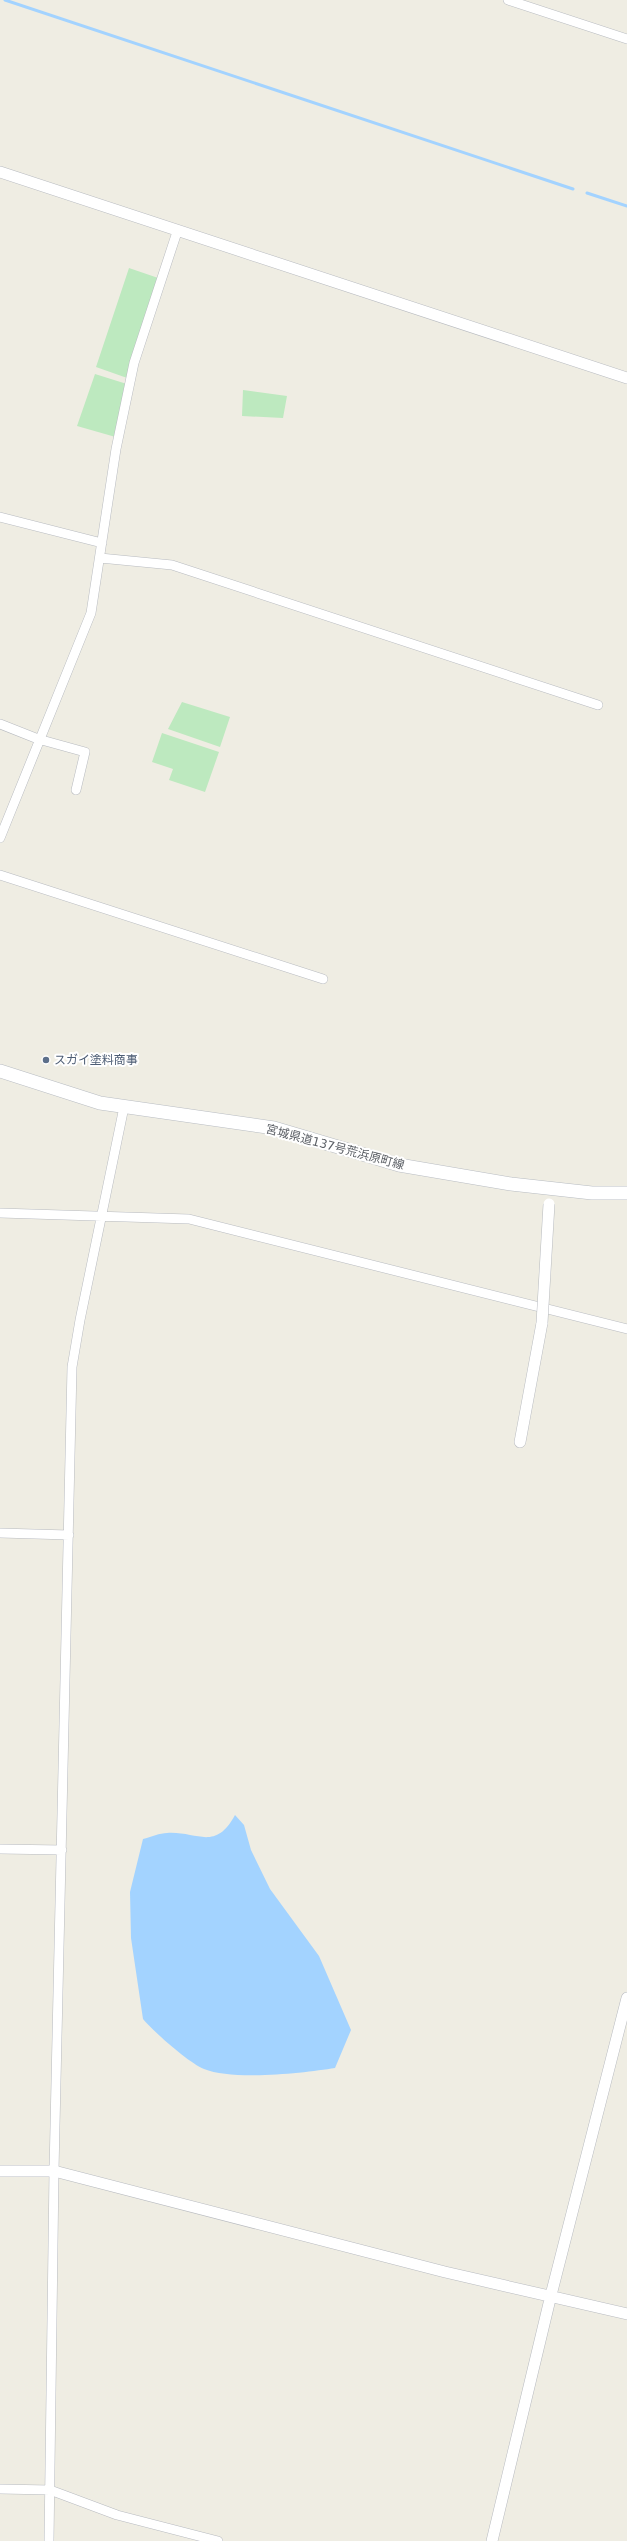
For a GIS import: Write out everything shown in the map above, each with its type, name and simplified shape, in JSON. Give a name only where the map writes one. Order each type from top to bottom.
[{"type":"main road","name":"宮城県道137号荒浜原町線","points":[[0,1071],[100,1103],[274,1128],[399,1165],[592,1193],[627,1192]]},
{"type":"street","points":[[508,0],[627,39]]},
{"type":"street","points":[[0,172],[177,232],[627,378]]},
{"type":"street","points":[[0,838],[38,739],[84,633],[95,595],[116,449],[134,363],[177,232]]},
{"type":"street","points":[[0,517],[102,543]]},
{"type":"street","points":[[100,558],[172,565],[598,705]]},
{"type":"street","points":[[0,724],[38,739],[85,752],[76,790]]},
{"type":"street","points":[[0,875],[323,979]]},
{"type":"street","points":[[49,2541],[54,2171],[72,1367],[124,1107]]},
{"type":"street","points":[[520,1442],[542,1323],[550,1188]]},
{"type":"street","points":[[0,1213],[102,1215],[189,1219],[627,1329]]},
{"type":"street","points":[[0,1533],[69,1535]]},
{"type":"street","points":[[0,1849],[62,1850]]},
{"type":"street","points":[[492,2541],[551,2295],[627,1998]]},
{"type":"street","points":[[0,2171],[54,2171],[445,2272],[551,2295],[627,2314]]},
{"type":"street","points":[[0,2489],[50,2490],[117,2515],[218,2541]]},
{"type":"green space","points":[[129,268],[164,280],[130,379],[96,367]]},
{"type":"green space","points":[[95,374],[130,385],[119,438],[77,426]]},
{"type":"green space","points":[[243,390],[287,396],[283,418],[242,416]]},
{"type":"green space","points":[[182,702],[230,717],[220,747],[168,729]]},
{"type":"green space","points":[[162,733],[219,752],[205,792],[169,780],[173,769],[152,762]]},
{"type":"water","points":[[235,1815],[244,1825],[251,1850],[270,1889],[319,1956],[351,2030],[335,2068],[269,2075],[232,2075],[217,2073],[198,2066],[181,2054],[143,2019],[131,1938],[130,1892],[143,1839],[158,1834],[167,1833],[205,1837],[213,1836],[220,1833],[228,1826]]},
{"type":"waterway","points":[[5,0],[573,189]]},
{"type":"waterway","points":[[587,193],[627,206]]},
{"type":"place","name":"スガイ塗料商事","points":[[46,1060]]}]
